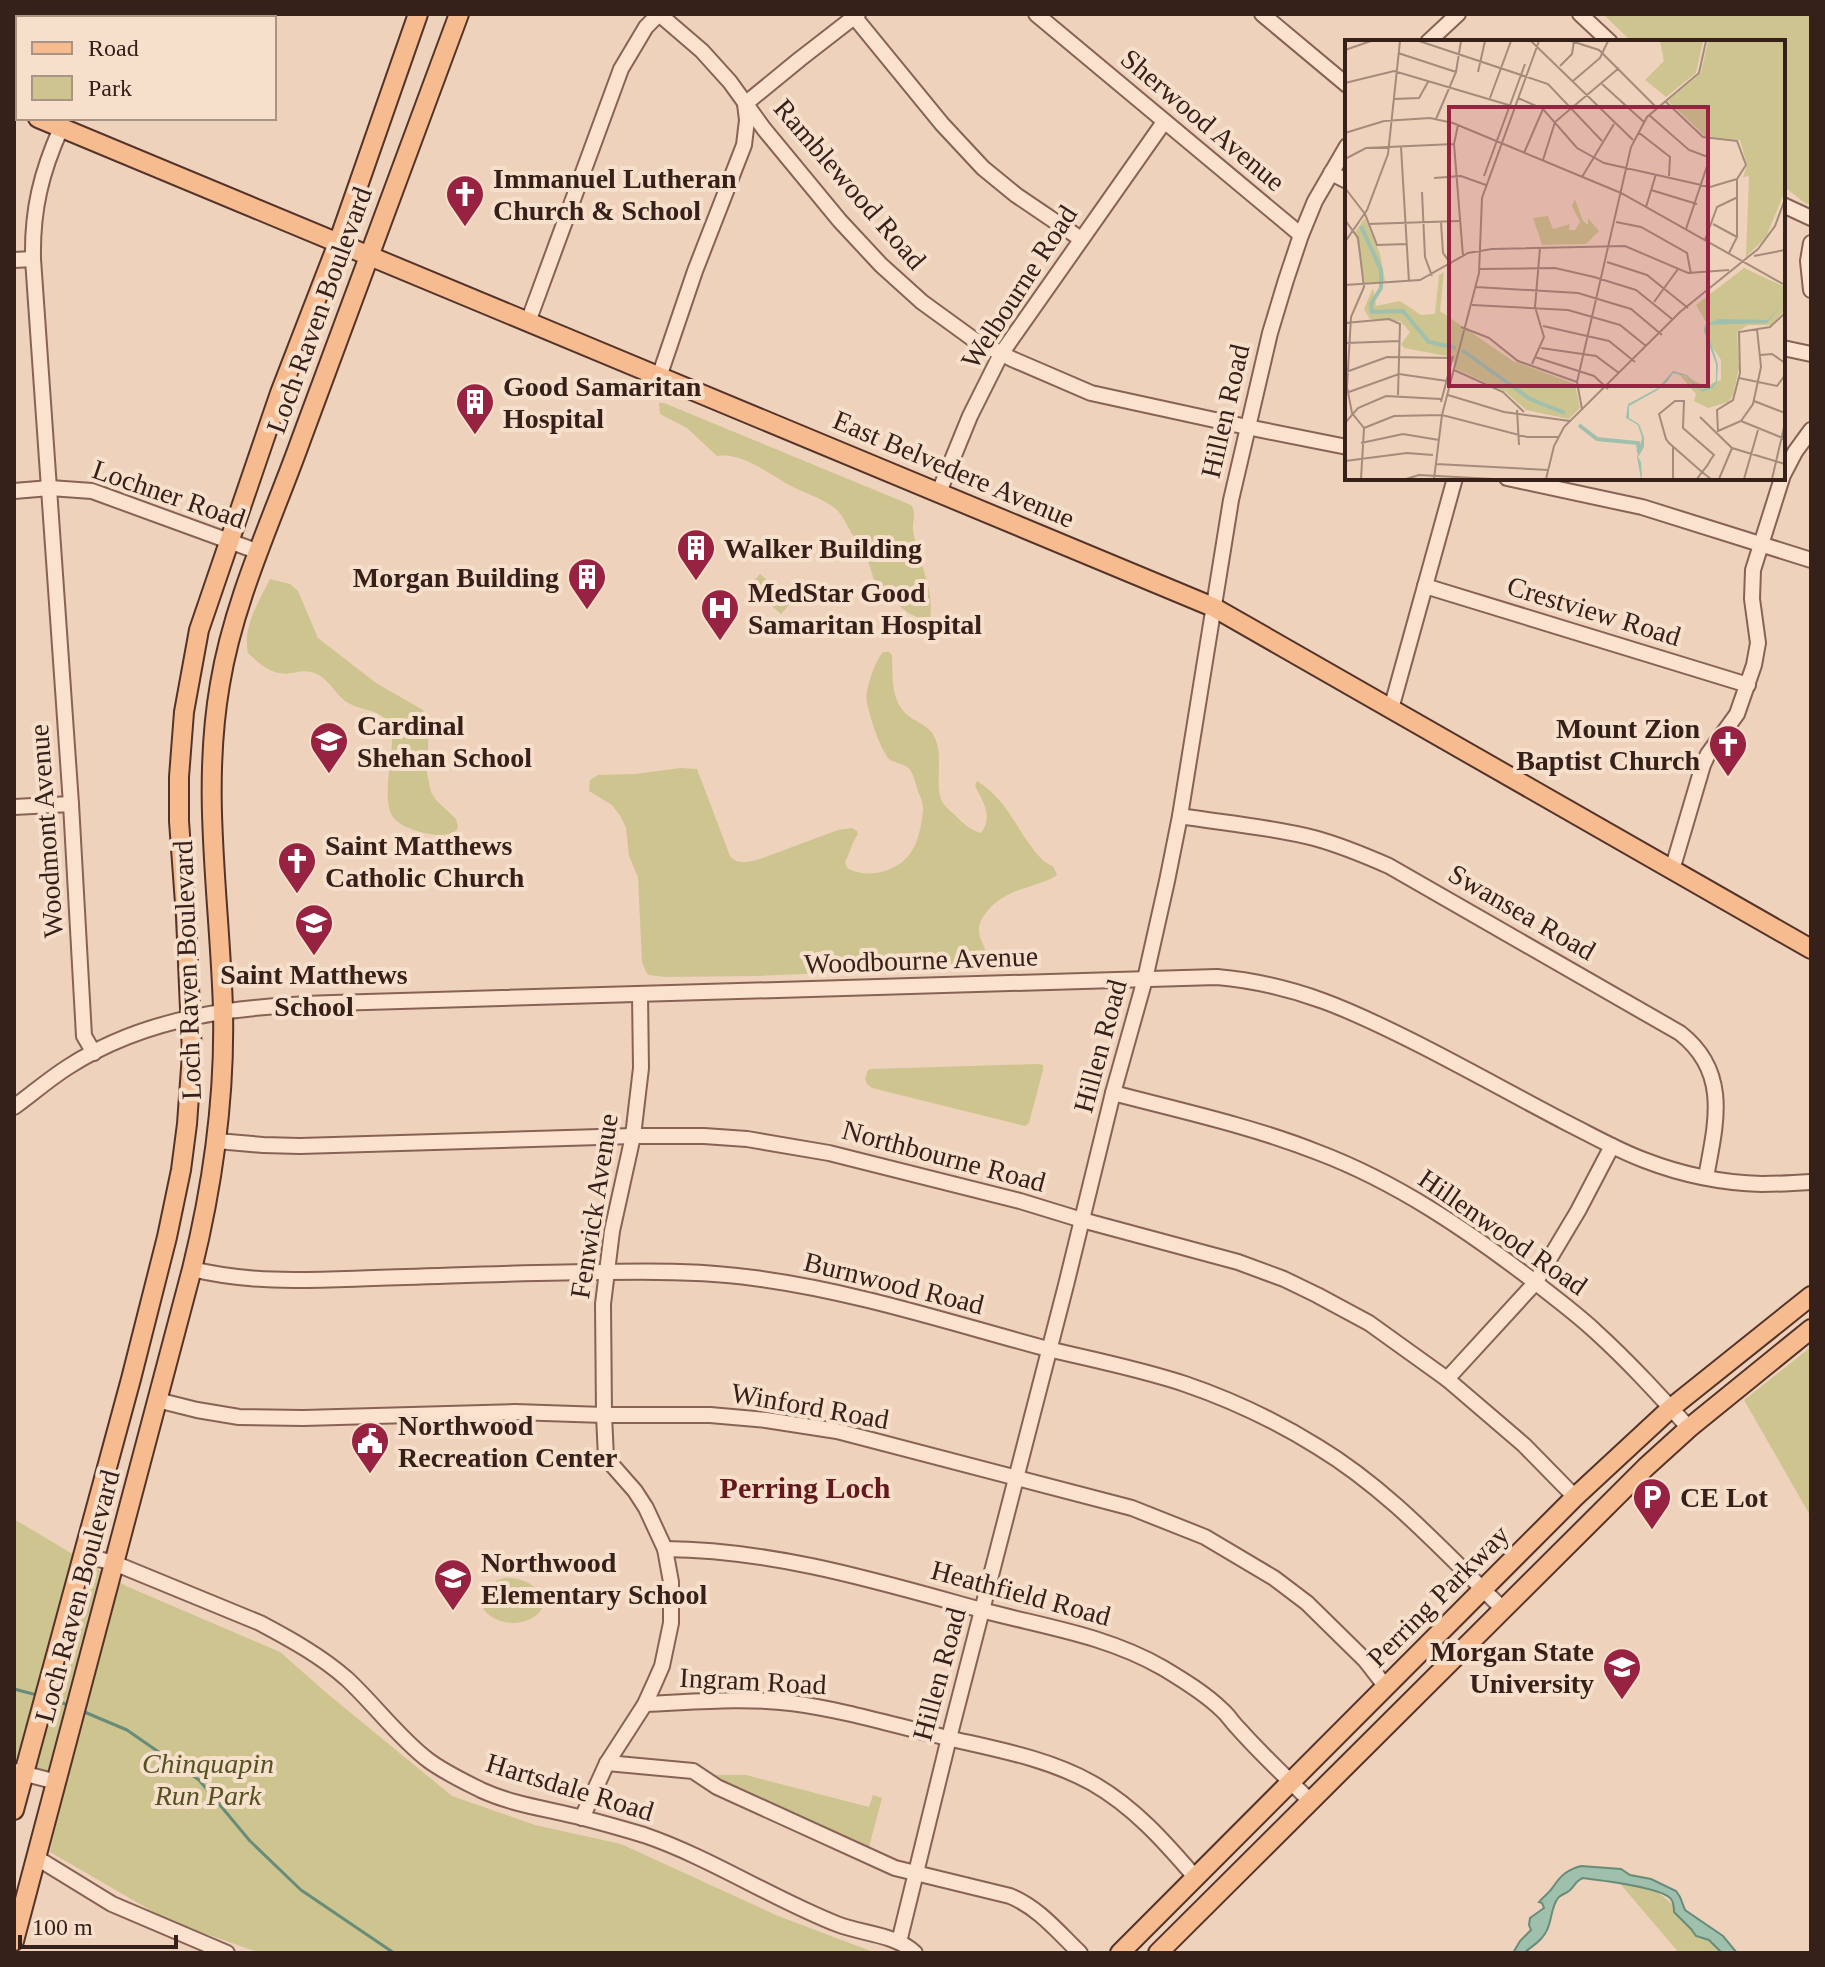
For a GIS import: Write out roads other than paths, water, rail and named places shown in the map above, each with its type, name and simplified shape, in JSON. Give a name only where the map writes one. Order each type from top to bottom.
[{"type":"main road","name":"Loch Raven Boulevard","points":[[14,1810],[19,1772],[34,1737],[83,1555],[167,1237],[181,1170],[190,1085],[191,1018],[179,821],[181,743],[199,630],[418,14]]},
{"type":"main road","name":"Loch Raven Boulevard","points":[[14,1941],[192,1269],[212,1174],[221,1085],[223,1011],[211,816],[212,748],[220,683],[229,643],[259,552],[459,14]]},
{"type":"main road","name":"East Belvedere Avenue","points":[[43,120],[1213,607],[1672,870],[1809,944]]},
{"type":"main road","points":[[181,1170],[212,1174]]},
{"type":"main road","name":"Perring Parkway","points":[[1120,1953],[1575,1497],[1671,1408],[1811,1296]]},
{"type":"main road","points":[[144,1327],[174,1337]]},
{"type":"main road","name":"Perring Parkway","points":[[1158,1953],[1646,1467],[1811,1329]]},
{"type":"street","points":[[528,322],[621,69],[646,27],[659,14]]},
{"type":"street","name":"Ramblewood Road","points":[[659,14],[702,51],[730,82],[840,221],[881,265],[922,302],[973,339],[1091,393],[1345,447]]},
{"type":"street","name":"Sherwood Avenue","points":[[1036,14],[1301,235]]},
{"type":"street","points":[[1262,14],[1345,83]]},
{"type":"street","points":[[1430,40],[1458,14]]},
{"type":"street","points":[[1580,14],[1608,40]]},
{"type":"street","points":[[659,377],[695,271],[744,145],[745,104],[855,15],[942,124],[983,168],[1016,195],[1081,239]]},
{"type":"street","name":"Welbourne Road","points":[[939,492],[970,416],[1001,354],[1164,122]]},
{"type":"street","name":"Woodmont Avenue","points":[[61,128],[39,188],[34,216],[33,259],[84,1036],[94,1053]]},
{"type":"street","name":"Hillen Road","points":[[899,1942],[1113,1093],[1145,979],[1180,816],[1231,500],[1270,333],[1301,235],[1315,201],[1345,149]]},
{"type":"street","name":"Sherwood Avenue","points":[[1331,173],[1345,180]]},
{"type":"street","points":[[1785,207],[1811,218]]},
{"type":"street","points":[[1811,243],[1808,261],[1811,290]]},
{"type":"street","points":[[14,260],[33,259]]},
{"type":"street","points":[[1785,348],[1811,354]]},
{"type":"street","points":[[1785,471],[1811,430]]},
{"type":"street","points":[[1391,709],[1454,480]]},
{"type":"street","points":[[1528,480],[1549,482],[1642,507],[1811,560]]},
{"type":"street","points":[[1672,870],[1703,765],[1713,746],[1733,721],[1754,665],[1758,643],[1751,584],[1753,570],[1781,480]]},
{"type":"street","name":"Lochner Road","points":[[14,491],[50,488],[92,491],[259,552]]},
{"type":"street","name":"Crestview Road","points":[[1425,586],[1748,685]]},
{"type":"street","points":[[14,807],[71,804]]},
{"type":"street","name":"Swansea Road","points":[[1180,816],[1312,838],[1377,860],[1680,1033],[1696,1046],[1706,1060],[1716,1089],[1716,1114],[1706,1177]]},
{"type":"street","name":"Woodbourne Avenue","points":[[14,1107],[69,1066],[133,1034],[223,1011],[333,1003],[1217,977],[1305,993],[1348,1009],[1644,1160],[1706,1177],[1763,1184],[1811,1182]]},
{"type":"street","name":"Fenwick Avenue","points":[[582,1818],[607,1763],[645,1704],[662,1666],[671,1623],[671,1582],[665,1549],[635,1491],[606,1458],[603,1304],[612,1231],[633,1136],[641,1068],[640,994]]},
{"type":"street","name":"Hillenwood Road","points":[[1113,1093],[1234,1124],[1319,1152],[1398,1189],[1470,1234],[1563,1303],[1639,1374],[1689,1428]]},
{"type":"street","name":"Northbourne Road","points":[[217,1141],[300,1146],[633,1136],[747,1139],[806,1148],[1006,1197],[1238,1262],[1284,1279],[1369,1323],[1447,1379],[1524,1445],[1575,1497]]},
{"type":"street","points":[[1447,1379],[1535,1283],[1612,1146]]},
{"type":"street","name":"Burnwood Road","points":[[192,1269],[220,1276],[275,1281],[695,1272],[795,1285],[907,1310],[1183,1383],[1285,1427],[1337,1459],[1375,1488],[1418,1524],[1503,1609]]},
{"type":"street","name":"Winford Road","points":[[157,1400],[239,1417],[515,1412],[710,1415],[837,1431],[1132,1508],[1194,1532],[1274,1578],[1307,1603],[1365,1660],[1386,1687]]},
{"type":"street","name":"Heathfield Road","points":[[665,1549],[748,1554],[792,1561],[943,1598],[1129,1650],[1156,1664],[1222,1710],[1310,1801]]},
{"type":"street","name":"Hartsdale Road","points":[[83,1555],[114,1563],[260,1623],[308,1650],[345,1677],[426,1759],[484,1791],[671,1845],[836,1924],[899,1942]]},
{"type":"street","name":"Ingram Road","points":[[645,1704],[737,1701],[824,1708],[1037,1760],[1092,1783],[1115,1798],[1147,1823],[1195,1877]]},
{"type":"street","name":"Hartsdale Road","points":[[607,1763],[693,1771],[717,1787],[895,1868],[1010,1896],[1040,1913],[1080,1953]]},
{"type":"street","points":[[19,1772],[57,1782]]},
{"type":"street","points":[[37,1858],[112,1904],[227,1953]]},
{"type":"street","points":[[899,1942],[915,1953]]},
{"type":"waterway","points":[[14,1689],[37,1695]]},
{"type":"waterway","points":[[52,1699],[68,1705]]},
{"type":"waterway","points":[[82,1711],[127,1730],[199,1780],[250,1841],[301,1890],[394,1953]]},
{"type":"place","name":"Immanuel Lutheran Church & School","points":[[465,228]]},
{"type":"place","name":"Good Samaritan Hospital","points":[[475,436]]},
{"type":"place","name":"Walker Building","points":[[696,582]]},
{"type":"place","name":"Morgan Building","points":[[587,611]]},
{"type":"place","name":"MedStar Good Samaritan Hospital","points":[[720,642]]},
{"type":"place","name":"Cardinal Shehan School","points":[[329,775]]},
{"type":"place","name":"Mount Zion Baptist Church","points":[[1728,778]]},
{"type":"place","name":"Saint Matthews Catholic Church","points":[[297,895]]},
{"type":"place","name":"Saint Matthews School","points":[[314,957]]},
{"type":"place","name":"Northwood Recreation Center","points":[[370,1475]]},
{"type":"place","name":"CE Lot","points":[[1652,1531]]},
{"type":"place","name":"Northwood Elementary School","points":[[453,1612]]},
{"type":"place","name":"Morgan State University","points":[[1622,1701]]},
{"type":"district","name":"Perring Loch","points":[[805,1487]]},
{"type":"park label","name":"Chinquapin Run Park","points":[[208,1779]]}]
